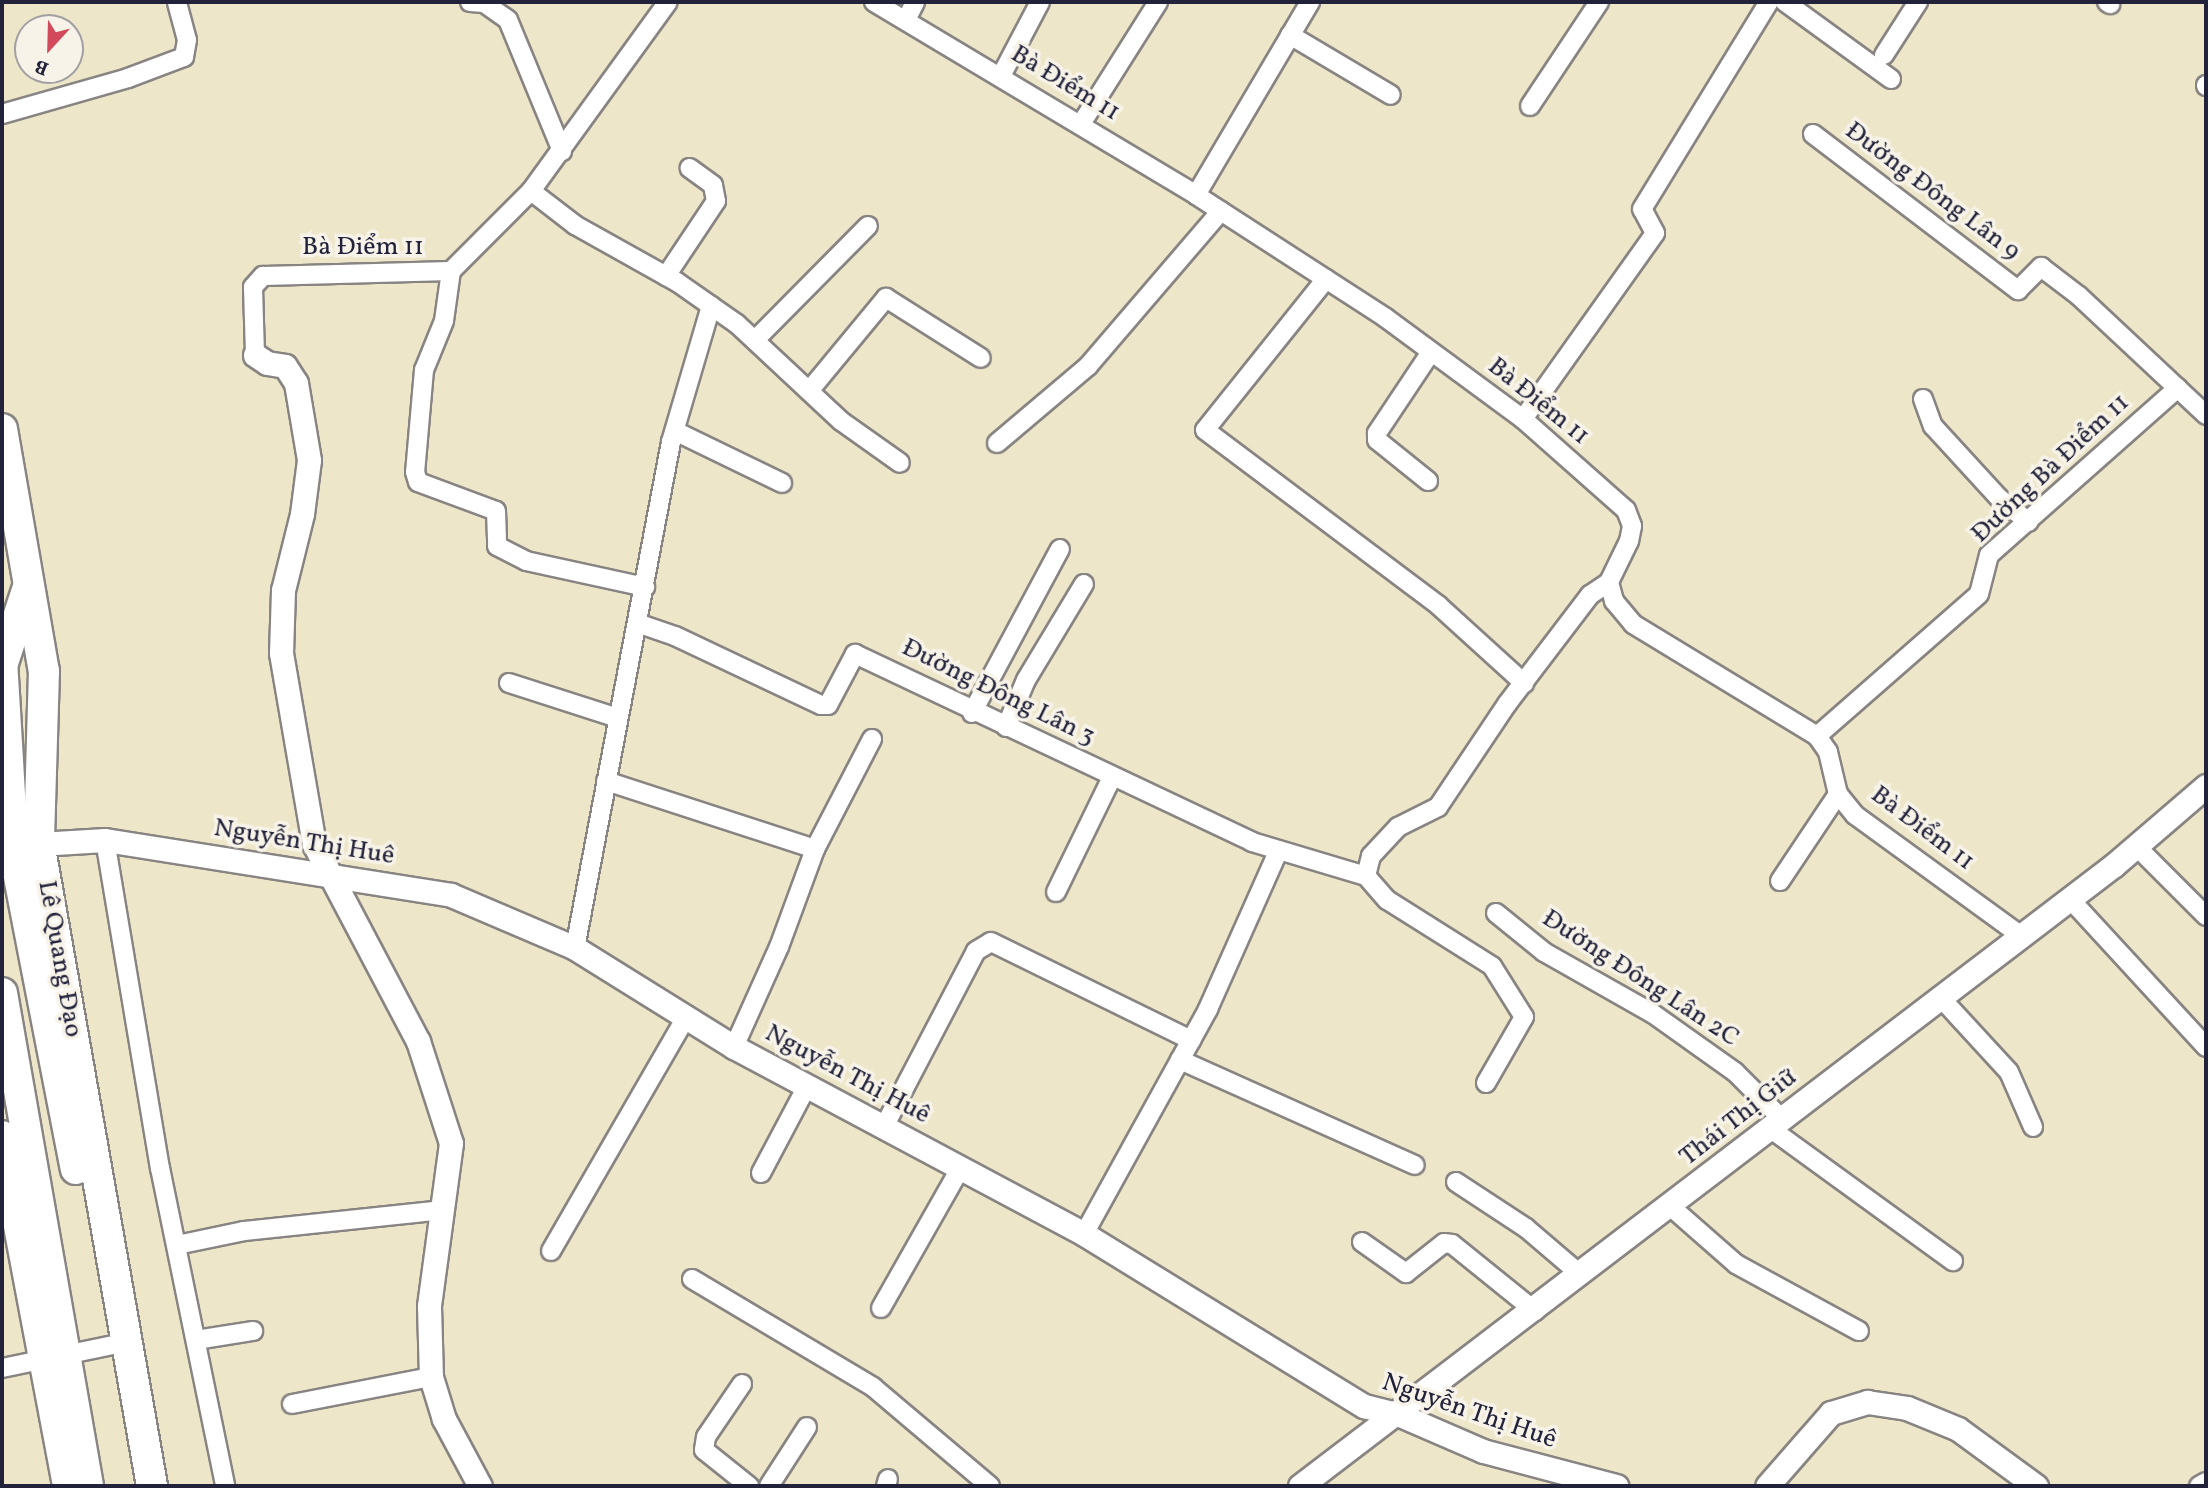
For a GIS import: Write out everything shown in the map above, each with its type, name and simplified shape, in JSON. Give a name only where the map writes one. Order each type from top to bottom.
[{"type":"highway","name":"Lê Quang Đạo","points":[[2,429],[44,671],[26,844]]},
{"type":"highway","points":[[2,666],[29,583]]},
{"type":"highway","name":"Lê Quang Đạo","points":[[2,660],[26,844],[119,1345],[152,1486]]},
{"type":"highway","points":[[2,993],[24,1195],[53,1357],[68,1486]]},
{"type":"highway","points":[[2,1136],[24,1195]]},
{"type":"highway","name":"Lê Quang Đạo","points":[[119,1345],[135,1486]]},
{"type":"highway","points":[[53,1357],[88,1486]]},
{"type":"street","points":[[2,114],[128,78],[184,57],[187,40],[177,2]]},
{"type":"street","points":[[470,2],[484,4],[508,20],[544,117],[562,151]]},
{"type":"street","name":"Bà Điểm 11","points":[[256,355],[253,287],[262,275],[451,271],[531,191],[668,2]]},
{"type":"street","name":"Bà Điểm 11","points":[[874,2],[1081,124],[1221,211],[1432,352],[1523,419],[1626,510],[1632,526],[1629,541],[1609,582]]},
{"type":"street","points":[[906,20],[915,2]]},
{"type":"street","points":[[1001,76],[1040,2]]},
{"type":"street","points":[[1081,124],[1158,2]]},
{"type":"street","points":[[1196,195],[1310,2]]},
{"type":"street","points":[[1530,106],[1599,2]]},
{"type":"street","points":[[1523,419],[1655,233],[1642,209],[1769,2]]},
{"type":"street","points":[[1785,2],[1891,79]]},
{"type":"street","points":[[1884,55],[1918,2]]},
{"type":"street","points":[[1290,35],[1391,95]]},
{"type":"street","name":"Đường Đông Lân 9","points":[[1813,134],[2018,290],[2041,267],[2079,296],[2206,415]]},
{"type":"street","points":[[666,276],[716,201],[713,186],[690,168]]},
{"type":"street","points":[[531,191],[575,225],[666,276],[711,306],[756,340],[841,421],[900,463]]},
{"type":"street","points":[[997,443],[1088,366],[1221,211]]},
{"type":"street","points":[[756,340],[868,226]]},
{"type":"street","points":[[451,271],[444,321],[424,370],[415,472],[418,482],[496,511],[497,546],[526,561],[645,587]]},
{"type":"street","points":[[1326,279],[1205,430],[1439,606],[1524,682]]},
{"type":"street","points":[[809,391],[886,298],[981,358]]},
{"type":"street","points":[[575,948],[675,431],[711,306]]},
{"type":"street","points":[[1428,481],[1377,439],[1377,433],[1432,352]]},
{"type":"street","points":[[256,355],[267,363],[285,366],[296,383],[309,460],[302,514],[283,590],[281,653],[314,844],[330,879],[418,1041],[451,1143],[429,1306],[431,1377],[444,1419],[480,1486]]},
{"type":"street","name":"Đường Bà Điểm 11","points":[[1817,736],[1979,594],[1989,555],[2178,388]]},
{"type":"street","points":[[1923,399],[1933,426],[1998,498],[2029,522]]},
{"type":"street","points":[[675,431],[782,483]]},
{"type":"street","points":[[972,713],[1060,549]]},
{"type":"street","points":[[1486,1083],[1524,1017],[1492,967],[1387,900],[1366,876],[1371,856],[1398,827],[1438,807],[1524,682],[1590,595],[1609,582],[1614,601],[1633,624],[1817,736]]},
{"type":"street","points":[[1006,727],[1026,680],[1084,584]]},
{"type":"street","name":"Đường Đông Lân 3","points":[[637,623],[675,636],[821,705],[828,705],[855,654],[972,713],[1278,852],[1366,876]]},
{"type":"street","points":[[509,682],[618,718]]},
{"type":"street","name":"Bà Điểm 11","points":[[1817,736],[1828,752],[1838,794],[1855,814],[2020,935]]},
{"type":"street","points":[[734,1047],[779,947],[815,849],[872,739]]},
{"type":"street","points":[[1056,892],[1112,777]]},
{"type":"street","points":[[606,781],[815,849]]},
{"type":"street","name":"Thái Thị Giữ","points":[[1300,1486],[1400,1415],[2070,899],[2206,786]]},
{"type":"street","points":[[1780,881],[1838,794]]},
{"type":"street","points":[[105,840],[177,1245],[225,1486]]},
{"type":"street","name":"Nguyễn Thị Huê","points":[[26,844],[105,840],[330,879],[439,891],[575,948],[687,1015],[734,1047],[885,1125],[1084,1234],[1364,1406],[1400,1415],[1483,1451],[1616,1486]]},
{"type":"street","points":[[2136,846],[2206,916]]},
{"type":"street","points":[[1084,1234],[1191,1040],[1278,852]]},
{"type":"street","points":[[2070,899],[2206,1047]]},
{"type":"street","name":"Đường Đông Lân 2C","points":[[1496,913],[1544,951],[1652,1013],[1724,1065],[1777,1124],[1952,1261]]},
{"type":"street","points":[[885,1125],[976,951],[991,942],[1191,1040]]},
{"type":"street","points":[[1941,998],[2009,1072],[2033,1127]]},
{"type":"street","points":[[551,1251],[687,1015]]},
{"type":"street","points":[[1180,1060],[1415,1165]]},
{"type":"street","points":[[761,1173],[807,1086]]},
{"type":"street","points":[[881,1308],[961,1167]]},
{"type":"street","points":[[1456,1182],[1526,1228],[1581,1275]]},
{"type":"street","points":[[1670,1206],[1736,1264],[1859,1331]]},
{"type":"street","points":[[177,1245],[244,1231],[444,1210]]},
{"type":"street","points":[[1362,1242],[1406,1273],[1444,1243],[1459,1246],[1535,1311]]},
{"type":"street","points":[[692,1279],[873,1387],[990,1486]]},
{"type":"street","points":[[196,1340],[253,1331]]},
{"type":"street","points":[[2,1368],[119,1345]]},
{"type":"street","points":[[292,1404],[431,1377]]},
{"type":"street","points":[[742,1384],[706,1437],[704,1450],[748,1486]]},
{"type":"street","points":[[1767,1486],[1831,1413],[1867,1402],[1907,1408],[1958,1429],[2036,1486]]},
{"type":"street","points":[[769,1486],[807,1427]]},
{"type":"street","points":[[2199,1486],[2206,1482]]}]
